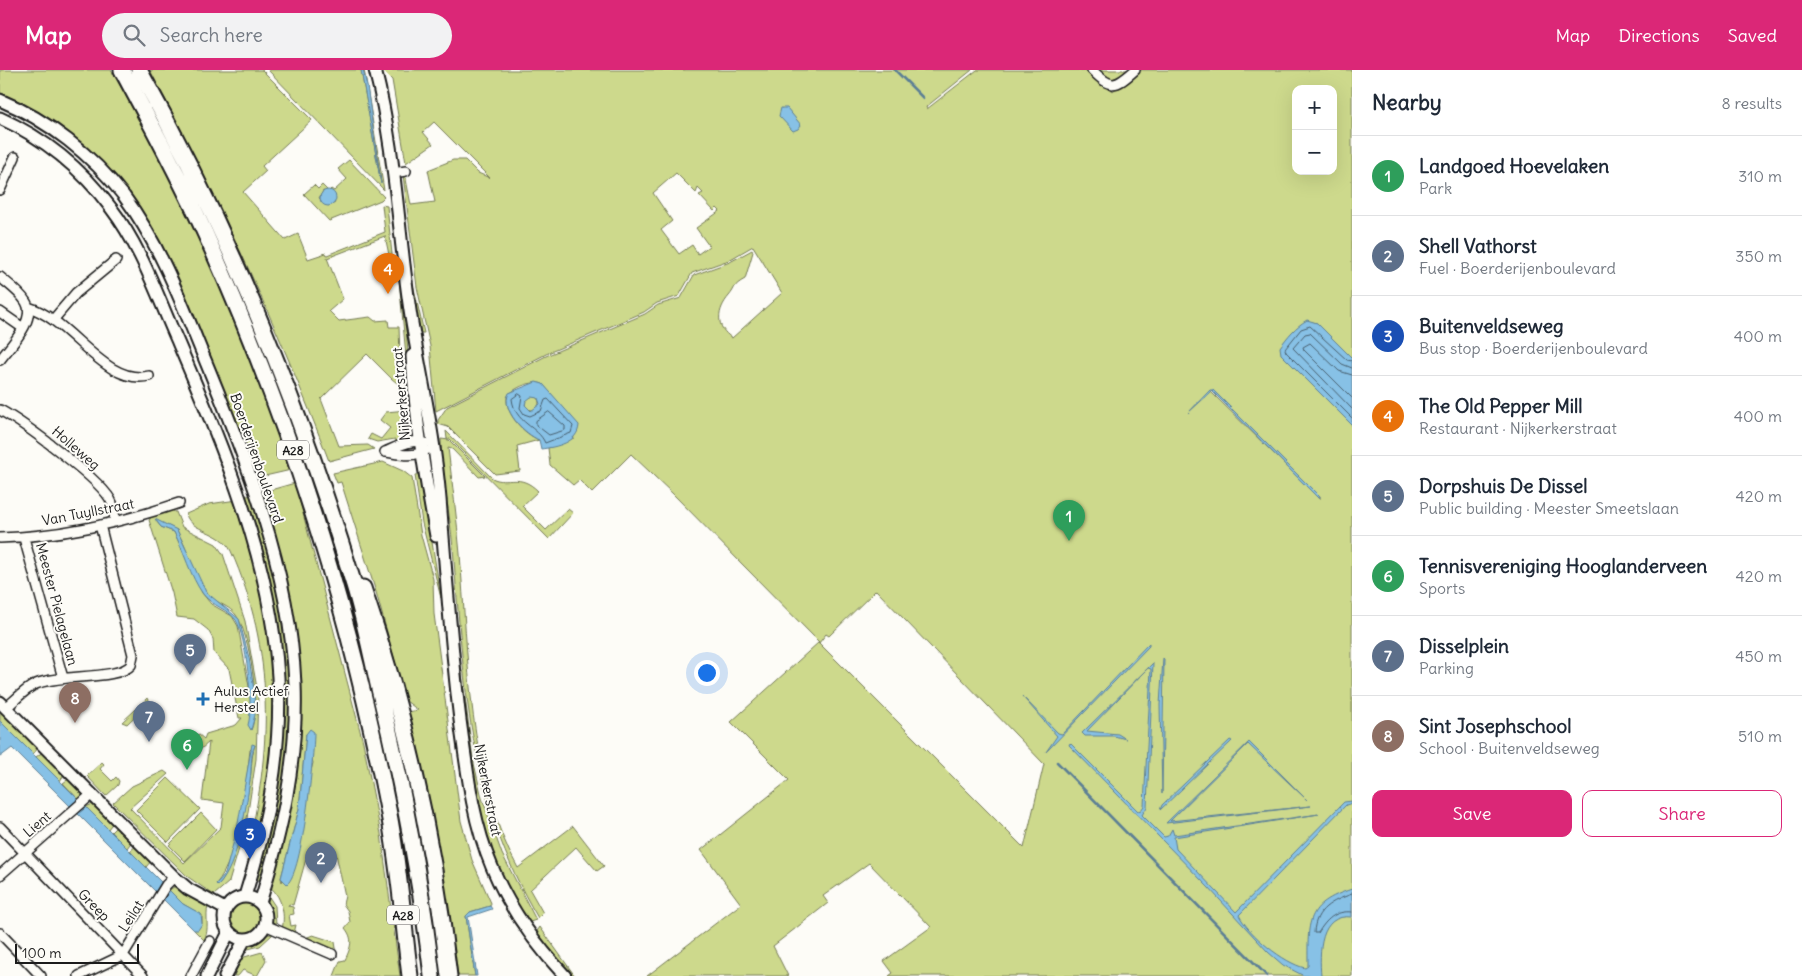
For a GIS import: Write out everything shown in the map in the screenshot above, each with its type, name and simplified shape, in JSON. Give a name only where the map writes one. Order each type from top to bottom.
[{"type":"highway","name":"A28","points":[[122,70],[205,232],[256,353],[306,488],[357,669],[376,751],[389,812],[410,976]]},
{"type":"highway","name":"A28","points":[[139,70],[218,225],[266,334],[303,433],[354,587],[404,792],[432,976]]},
{"type":"highway","name":"A28","points":[[303,433],[327,480],[370,607],[395,694],[432,853],[449,976]]},
{"type":"main road","name":"Nijkerkerstraat","points":[[375,70],[393,173],[411,317],[429,413],[440,497],[446,587],[471,795],[482,841],[494,872],[514,911],[534,940],[565,976]]},
{"type":"main road","name":"Boerderijenboulevard","points":[[0,100],[38,120],[85,154],[112,182],[135,213],[155,247],[189,320],[229,418],[256,495],[283,587],[291,635],[295,709],[293,754],[288,796],[274,858],[260,902]]},
{"type":"main road","points":[[0,118],[46,144],[72,165],[96,189],[124,226],[137,248],[217,435],[261,566],[271,612],[277,659],[279,707],[270,805],[245,896]]},
{"type":"main road","name":"Nijkerkerstraat","points":[[411,317],[414,393],[419,440],[446,587]]},
{"type":"main road","points":[[3,705],[88,798],[170,881],[225,909]]},
{"type":"main road","points":[[245,896],[260,902],[266,912],[265,925],[256,936],[245,939],[229,932],[224,921],[225,909],[236,898],[245,896]]},
{"type":"main road","points":[[208,976],[229,932]]},
{"type":"main road","points":[[226,976],[245,939]]},
{"type":"street","points":[[1092,70],[1107,84],[1113,85],[1121,82],[1134,70]]},
{"type":"street","points":[[0,190],[15,157]]},
{"type":"street","points":[[393,173],[406,171]]},
{"type":"street","points":[[53,320],[76,292],[116,260]]},
{"type":"street","points":[[0,277],[24,299],[28,307],[28,317],[23,328],[0,360]]},
{"type":"street","points":[[28,307],[38,310],[53,320],[119,373],[138,378],[149,376]]},
{"type":"street","points":[[0,312],[23,328]]},
{"type":"street","name":"Holleweg","points":[[0,410],[35,431],[99,486],[112,503],[115,522]]},
{"type":"street","points":[[419,440],[432,445],[421,453],[407,455],[385,452],[419,440]]},
{"type":"street","name":"Van Tuyllstraat","points":[[0,538],[24,538],[62,533],[115,522],[179,503]]},
{"type":"street","points":[[3,705],[36,684],[63,678],[120,672],[129,667],[133,661],[100,525]]},
{"type":"street","name":"Meester Pielagelaan","points":[[24,538],[63,678]]},
{"type":"street","name":"Lient","points":[[0,875],[88,798]]},
{"type":"street","name":"Greep","points":[[0,827],[143,976]]},
{"type":"street","name":"Leilat","points":[[123,955],[170,881]]},
{"type":"street","points":[[265,925],[332,954]]},
{"type":"street","points":[[0,934],[41,976]]},
{"type":"street","points":[[191,976],[210,941]]},
{"type":"street","points":[[79,976],[123,955]]},
{"type":"green space","points":[[0,70],[111,70],[188,216],[253,367],[291,470],[252,479],[147,229],[66,136],[45,116],[0,93]]},
{"type":"green space","points":[[150,70],[262,70],[312,120],[262,166],[266,171],[243,192],[285,240],[298,234],[308,259],[326,253],[327,255],[385,232],[382,205],[387,206],[393,264],[391,264],[385,236],[327,258],[343,299],[329,311],[339,321],[370,317],[375,321],[388,320],[389,327],[399,327],[401,386],[367,354],[321,399],[339,446],[368,445],[374,449],[329,461],[289,361],[246,262]]},
{"type":"green space","points":[[268,70],[361,70],[381,183],[364,70],[384,190]]},
{"type":"green space","points":[[382,70],[972,70],[926,107],[927,109],[977,70],[1089,70],[1113,91],[1137,70],[1352,70],[1352,358],[1317,323],[1307,321],[1281,354],[1352,425],[1352,976],[889,976],[893,973],[884,961],[931,927],[869,863],[823,896],[828,903],[773,946],[788,976],[647,976],[741,904],[701,850],[789,780],[731,722],[819,642],[631,454],[592,493],[579,480],[573,485],[550,465],[548,448],[574,438],[558,403],[543,384],[524,385],[514,390],[507,397],[509,410],[517,423],[527,433],[539,440],[517,446],[520,471],[495,474],[448,427],[438,424],[438,420],[447,407],[546,356],[645,314],[658,305],[681,298],[694,275],[730,262],[752,250],[745,279],[736,285],[725,301],[720,313],[720,324],[726,334],[732,338],[782,293],[753,246],[729,260],[692,273],[679,296],[657,303],[644,312],[548,353],[436,411],[430,346],[417,287],[403,175],[405,174],[411,205],[435,202],[428,170],[453,160],[465,160],[478,173],[490,178],[434,122],[423,132],[433,144],[406,163],[392,80]],"holes":[[[676,173],[696,193],[698,188],[703,193],[699,195],[714,211],[717,208],[720,211],[696,228],[709,246],[698,254],[692,245],[679,254],[661,230],[672,221],[653,193]],[[1213,390],[1320,497],[1320,499],[1210,391]],[[876,590],[1044,764],[1024,848],[819,643],[826,634],[829,636]]]},
{"type":"green space","points":[[1094,70],[1132,70],[1113,82]]},
{"type":"green space","points":[[349,160],[384,197],[381,200],[329,221],[304,194],[314,185],[318,189],[322,185],[329,192],[323,191],[319,198],[329,206],[335,203],[329,191],[331,189],[334,191],[347,179],[338,169]]},
{"type":"green space","points":[[400,177],[413,284],[424,333],[421,333],[415,310],[398,179]]},
{"type":"green space","points":[[399,279],[402,279],[411,389],[409,389]]},
{"type":"green space","points":[[529,396],[535,396],[539,403],[535,410],[529,410],[525,406],[525,400]]},
{"type":"green space","points":[[407,410],[409,421],[403,441],[397,443],[395,439],[377,442],[368,439],[371,434],[381,439],[390,428],[380,420],[386,412]]},
{"type":"green space","points":[[446,431],[492,478],[503,481],[525,482],[538,491],[522,506],[546,530],[568,509],[573,513],[549,539],[450,439],[447,439]]},
{"type":"green space","points":[[441,439],[449,440],[485,476],[479,477],[452,449],[448,448],[459,541],[473,715],[489,796],[501,833],[518,868],[573,826],[604,866],[597,871],[576,847],[530,890],[543,913],[538,918],[515,874],[497,829],[483,784],[473,739],[466,692],[453,548],[442,465]]},
{"type":"green space","points":[[383,462],[403,471],[412,478],[421,535],[433,579],[434,614],[461,821],[472,860],[491,903],[490,906],[470,912],[466,916],[475,976],[458,976],[441,864],[407,712],[418,710],[406,701],[376,592],[341,482],[337,483],[333,473]]},
{"type":"green space","points":[[421,474],[441,598],[422,523],[415,475]]},
{"type":"green space","points":[[295,483],[363,742],[381,834],[400,976],[334,976],[340,961],[345,960],[351,943],[350,936],[345,928],[350,922],[348,911],[343,904],[345,896],[336,854],[306,859],[293,905],[289,904],[288,906],[293,907],[294,914],[289,915],[291,926],[296,925],[294,933],[282,929],[283,911],[279,899],[268,885],[276,859],[297,684],[260,493]],"holes":[[[306,734],[313,763],[282,882],[281,878],[299,809]]]},
{"type":"green space","points":[[252,495],[268,541],[289,635],[291,754],[265,882],[253,878],[260,854],[280,682],[242,497]]},
{"type":"green space","points":[[237,500],[253,547],[273,638],[276,740],[257,839],[253,838],[248,854],[246,854],[255,815],[265,739],[262,663],[256,626],[245,588],[231,551],[220,539],[193,524],[186,514],[209,504]]},
{"type":"green space","points":[[446,506],[455,620],[473,759],[482,798],[502,854],[536,920],[527,923],[508,891],[488,843],[476,798],[453,621]]},
{"type":"green space","points":[[173,509],[182,527],[216,544],[223,554],[245,621],[258,694],[256,759],[246,825],[229,882],[214,895],[188,877],[113,803],[132,786],[164,771],[168,774],[130,808],[184,863],[221,827],[224,803],[202,800],[209,742],[192,757],[186,752],[198,734],[204,739],[206,734],[236,725],[242,718],[239,718],[229,669],[214,653],[213,639],[208,630],[194,619],[177,617],[172,593],[149,520],[151,517]],"holes":[[[156,521],[177,530],[198,579],[206,592],[232,611],[241,624],[250,654],[254,690],[254,720],[251,730],[250,692],[238,626],[232,616],[211,604],[202,593],[174,532],[161,527]],[[255,745],[243,820],[235,852],[230,866],[218,886],[216,884],[224,872],[236,839],[244,801],[250,750]]]},
{"type":"green space","points":[[148,698],[150,702],[127,724],[122,722]]},
{"type":"green space","points":[[0,708],[39,747],[33,754],[0,721]]},
{"type":"green space","points":[[44,751],[65,773],[60,781],[36,757]]},
{"type":"green space","points":[[102,762],[104,764],[100,769],[112,781],[116,777],[119,781],[118,785],[106,796],[87,776]]},
{"type":"green space","points":[[70,778],[85,795],[80,801],[63,783]]},
{"type":"green space","points":[[168,778],[200,809],[168,842],[136,810]]},
{"type":"green space","points":[[95,803],[114,821],[108,829],[86,807]]},
{"type":"green space","points":[[201,813],[216,829],[185,861],[169,845]]},
{"type":"green space","points":[[118,825],[133,840],[127,848],[111,832]]},
{"type":"green space","points":[[137,845],[152,860],[146,867],[130,851]]},
{"type":"green space","points":[[177,885],[208,906],[207,932],[204,940],[194,930],[202,924],[202,915],[183,904],[169,890]]},
{"type":"green space","points":[[267,894],[275,906],[276,926],[271,920],[268,911]]},
{"type":"green space","points":[[245,901],[252,902],[257,906],[261,911],[261,925],[257,930],[252,934],[245,935],[238,934],[233,930],[229,925],[228,918],[229,911],[233,906],[238,902]]},
{"type":"green space","points":[[540,927],[575,976],[571,976],[535,934]]},
{"type":"green space","points":[[273,934],[260,946],[244,950],[256,939]]},
{"type":"green space","points":[[313,935],[335,942],[336,948],[332,949],[305,938]]},
{"type":"green space","points":[[262,952],[266,960],[257,976],[243,970],[238,976],[234,976],[241,958]]},
{"type":"water","points":[[361,70],[363,70],[367,86],[381,184]]},
{"type":"water","points":[[781,108],[787,108],[801,125],[798,129],[793,131],[779,116]]},
{"type":"water","points":[[328,190],[336,198],[328,206],[320,198]]},
{"type":"water","points":[[1307,320],[1317,323],[1352,358],[1352,425],[1281,354],[1280,347],[1289,335]]},
{"type":"water","points":[[536,382],[543,384],[579,425],[575,436],[565,443],[541,449],[539,440],[527,433],[511,414],[507,400],[509,393]],"holes":[[[531,397],[538,398],[540,404],[531,411],[525,405],[526,401]]]},
{"type":"water","points":[[1210,390],[1213,390],[1320,497],[1319,499],[1212,391],[1188,413]]},
{"type":"water","points":[[155,519],[177,530],[206,592],[239,619],[249,658],[254,690],[255,715],[251,730],[248,725],[250,703],[246,656],[236,620],[203,594],[194,579],[174,532],[161,527]]},
{"type":"water","points":[[1149,643],[1149,646],[1046,752],[1057,736],[1022,696],[1058,733],[1062,734]]},
{"type":"water","points":[[1164,659],[1162,794],[1160,705]]},
{"type":"water","points":[[1153,663],[1147,807],[1142,815],[1164,837],[1168,836],[1172,829],[1174,835],[1319,814],[1174,837],[1176,849],[1236,912],[1344,802],[1352,801],[1239,915],[1251,931],[1268,947],[1287,960],[1305,968],[1308,966],[1310,926],[1317,908],[1325,901],[1352,889],[1352,917],[1341,917],[1333,921],[1323,936],[1320,957],[1321,976],[1304,976],[1283,965],[1268,952],[1208,887],[1069,745],[1070,743],[1138,811],[1141,810],[1144,806],[1151,669],[1148,668],[1087,731],[1118,734],[1126,739],[1114,736],[1085,736],[1082,733]]},
{"type":"water","points":[[0,721],[183,904],[201,914],[202,924],[198,930],[194,930],[12,748],[0,757]]},
{"type":"water","points":[[310,729],[314,732],[310,787],[303,837],[293,875],[287,884],[281,878],[299,809],[306,734]]},
{"type":"water","points":[[1230,740],[1232,741],[1160,810],[1162,805]]},
{"type":"water","points":[[1249,742],[1307,800],[1248,744],[1170,821],[1311,806],[1166,823]]},
{"type":"water","points":[[252,744],[255,745],[252,753],[251,776],[240,836],[231,865],[218,886],[216,884],[225,874],[237,829]]},
{"type":"water","points":[[490,906],[492,909],[468,917],[477,976],[475,976],[466,916],[470,912]]},
{"type":"waterway","points":[[895,70],[923,98]]},
{"type":"waterway","points":[[1057,762],[1267,976]]},
{"type":"place","name":"The Old Pepper Mill","points":[[388,294]]},
{"type":"place","name":"Landgoed Hoevelaken","points":[[1069,541]]},
{"type":"place","name":"Dorpshuis De Dissel","points":[[190,675]]},
{"type":"place","name":"Aulus Actief Herstel","points":[[203,699]]},
{"type":"place","name":"Sint Josephschool","points":[[75,723]]},
{"type":"place","name":"Disselplein","points":[[149,742]]},
{"type":"place","name":"Tennisvereniging Hooglanderveen","points":[[187,770]]},
{"type":"place","name":"Buitenveldseweg","points":[[250,859]]},
{"type":"place","name":"Shell Vathorst","points":[[321,883]]}]
